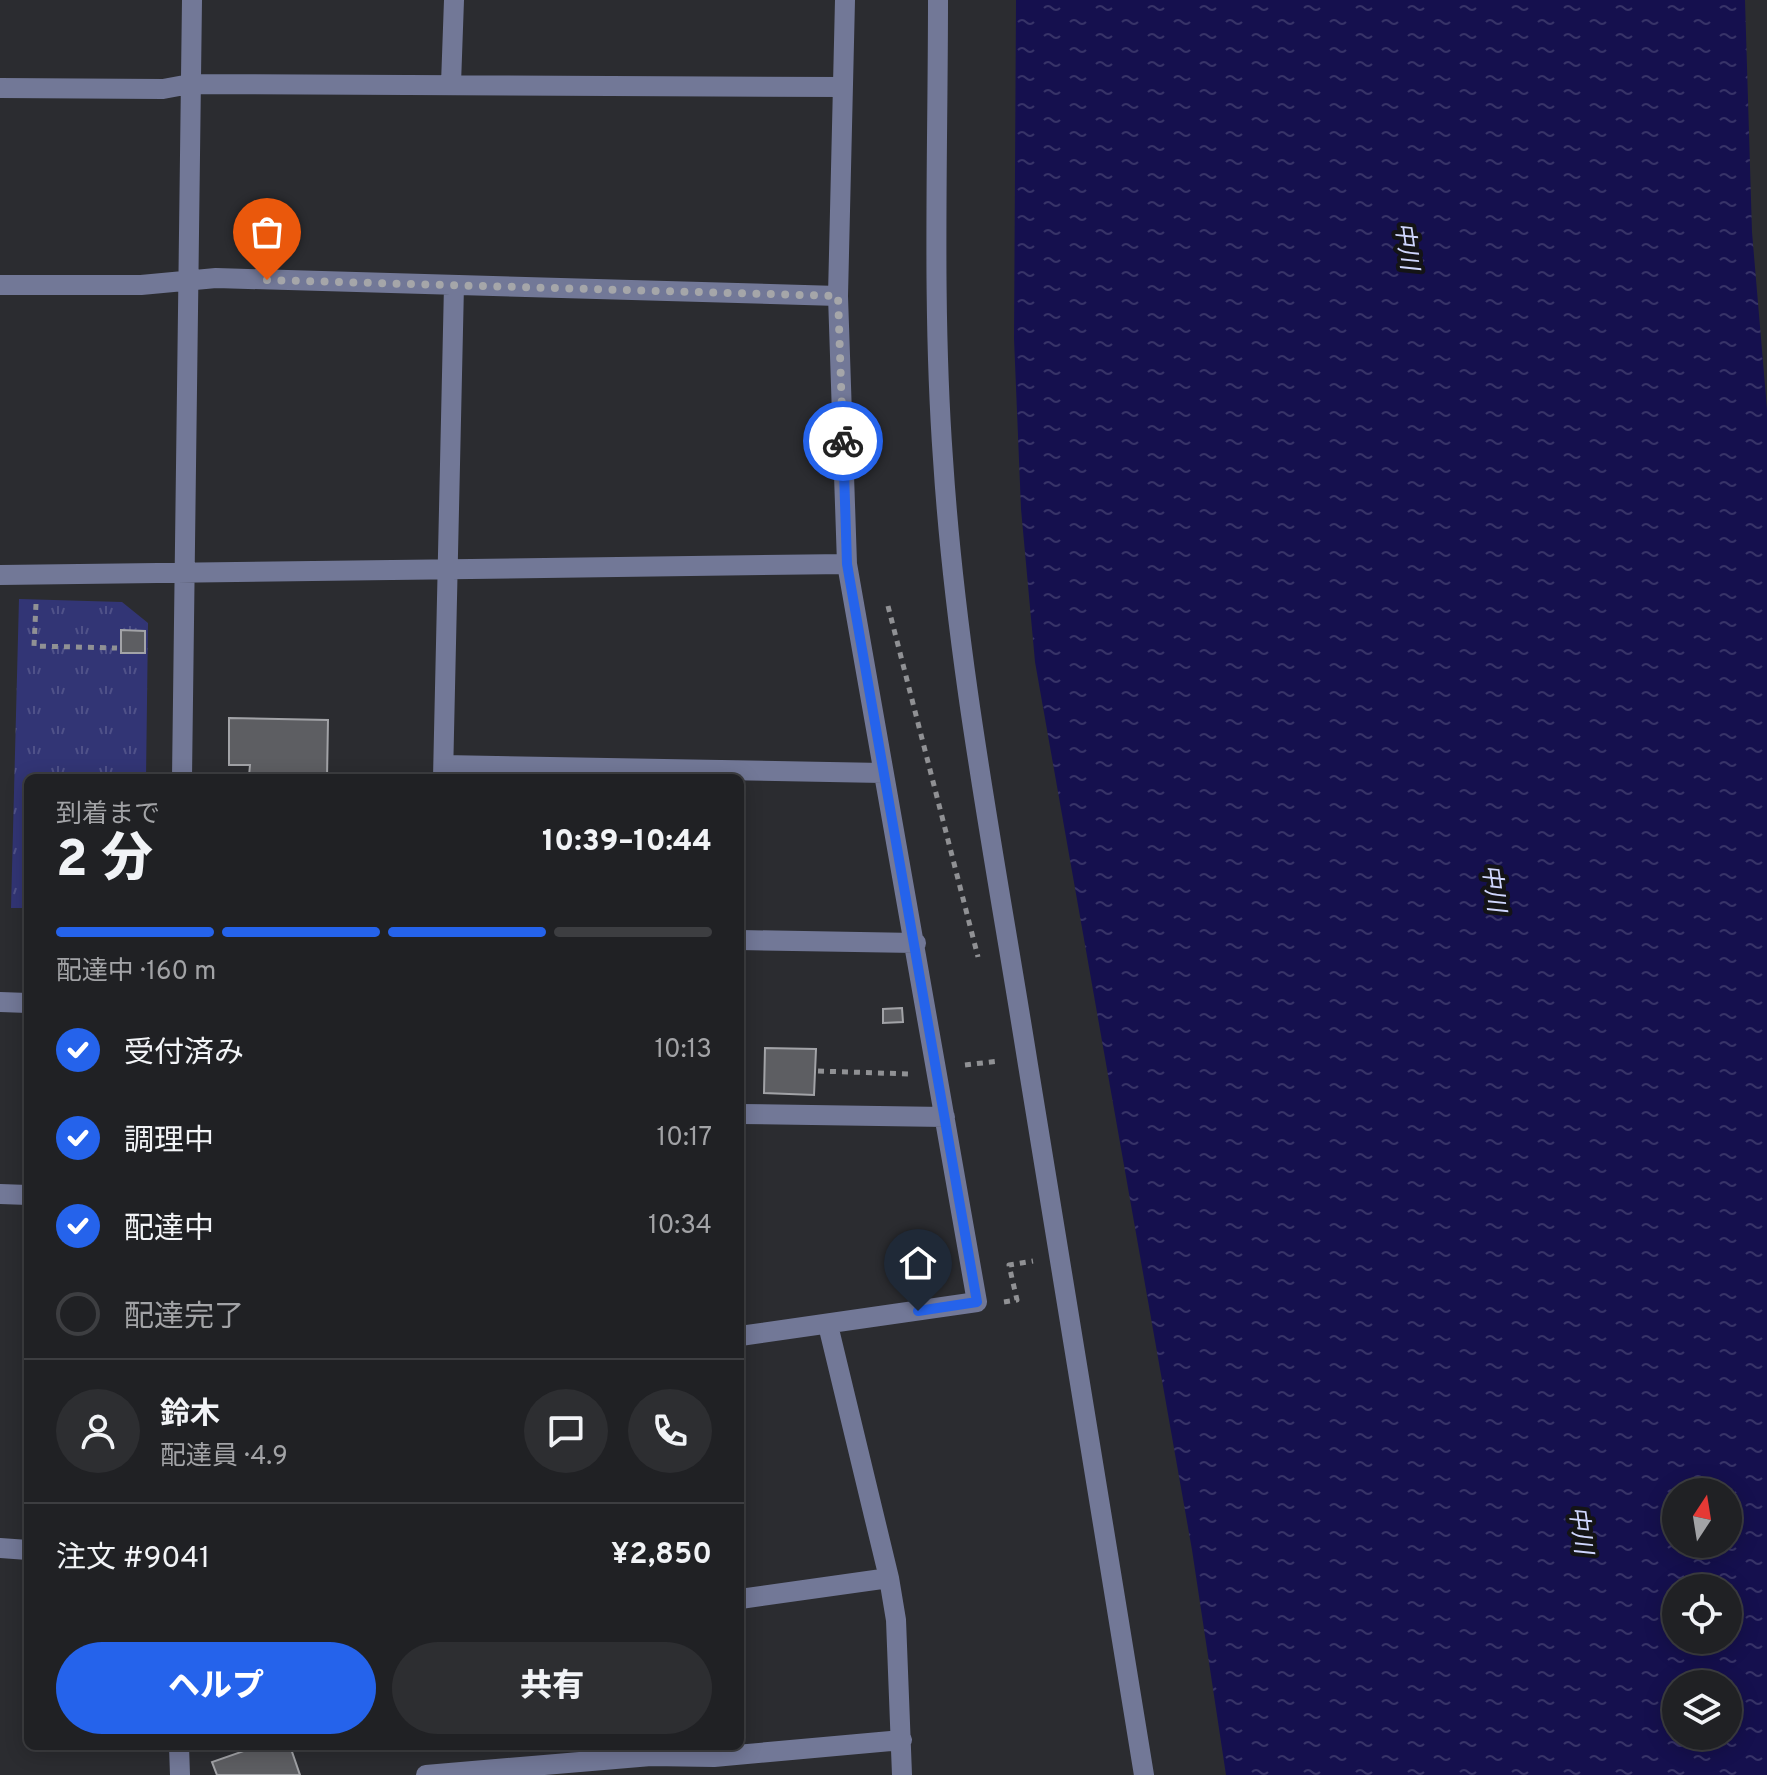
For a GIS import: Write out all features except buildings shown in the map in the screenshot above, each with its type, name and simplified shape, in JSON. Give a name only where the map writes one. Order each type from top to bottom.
[{"type":"street","points":[[182,774],[192,0]]},
{"type":"street","points":[[451,84],[454,0]]},
{"type":"street","points":[[744,1336],[977,1302],[847,564],[838,296],[845,0]]},
{"type":"street","points":[[938,0],[943,459],[973,726],[1144,1775]]},
{"type":"street","points":[[0,88],[163,89],[190,84],[843,87]]},
{"type":"street","points":[[0,285],[90,295],[216,278],[838,296]]},
{"type":"street","points":[[454,285],[444,772],[883,773]]},
{"type":"street","points":[[0,575],[847,564]]},
{"type":"street","points":[[744,940],[916,943]]},
{"type":"street","points":[[0,1002],[24,1003]]},
{"type":"street","points":[[744,1114],[945,1117]]},
{"type":"street","points":[[0,1194],[24,1195]]},
{"type":"street","points":[[828,1325],[889,1578],[896,1620],[902,1775]]},
{"type":"street","points":[[0,1548],[24,1550]]},
{"type":"street","points":[[744,1598],[889,1578]]},
{"type":"street","points":[[426,1775],[651,1756],[681,1759],[714,1757],[902,1740]]},
{"type":"street","points":[[179,1750],[180,1775]]},
{"type":"path","points":[[851,589],[883,588],[979,960]]},
{"type":"path","points":[[36,599],[34,646],[117,648]]},
{"type":"path","points":[[818,1071],[939,1075]]},
{"type":"path","points":[[992,1304],[1017,1300],[1009,1265],[1058,1257]]},
{"type":"green space","points":[[19,599],[122,602],[148,623],[146,774],[24,774],[24,908],[11,908]]},
{"type":"water","name":"中川","points":[[1016,0],[1745,0],[1752,232],[1767,409],[1767,1775],[1226,1775],[1192,1550],[1035,662],[1021,509],[1014,339]]},
{"type":"way so far","points":[[267,280],[838,296],[843,441]]},
{"type":"route","points":[[843,441],[847,564],[938,1066],[977,1302],[918,1311]]}]
